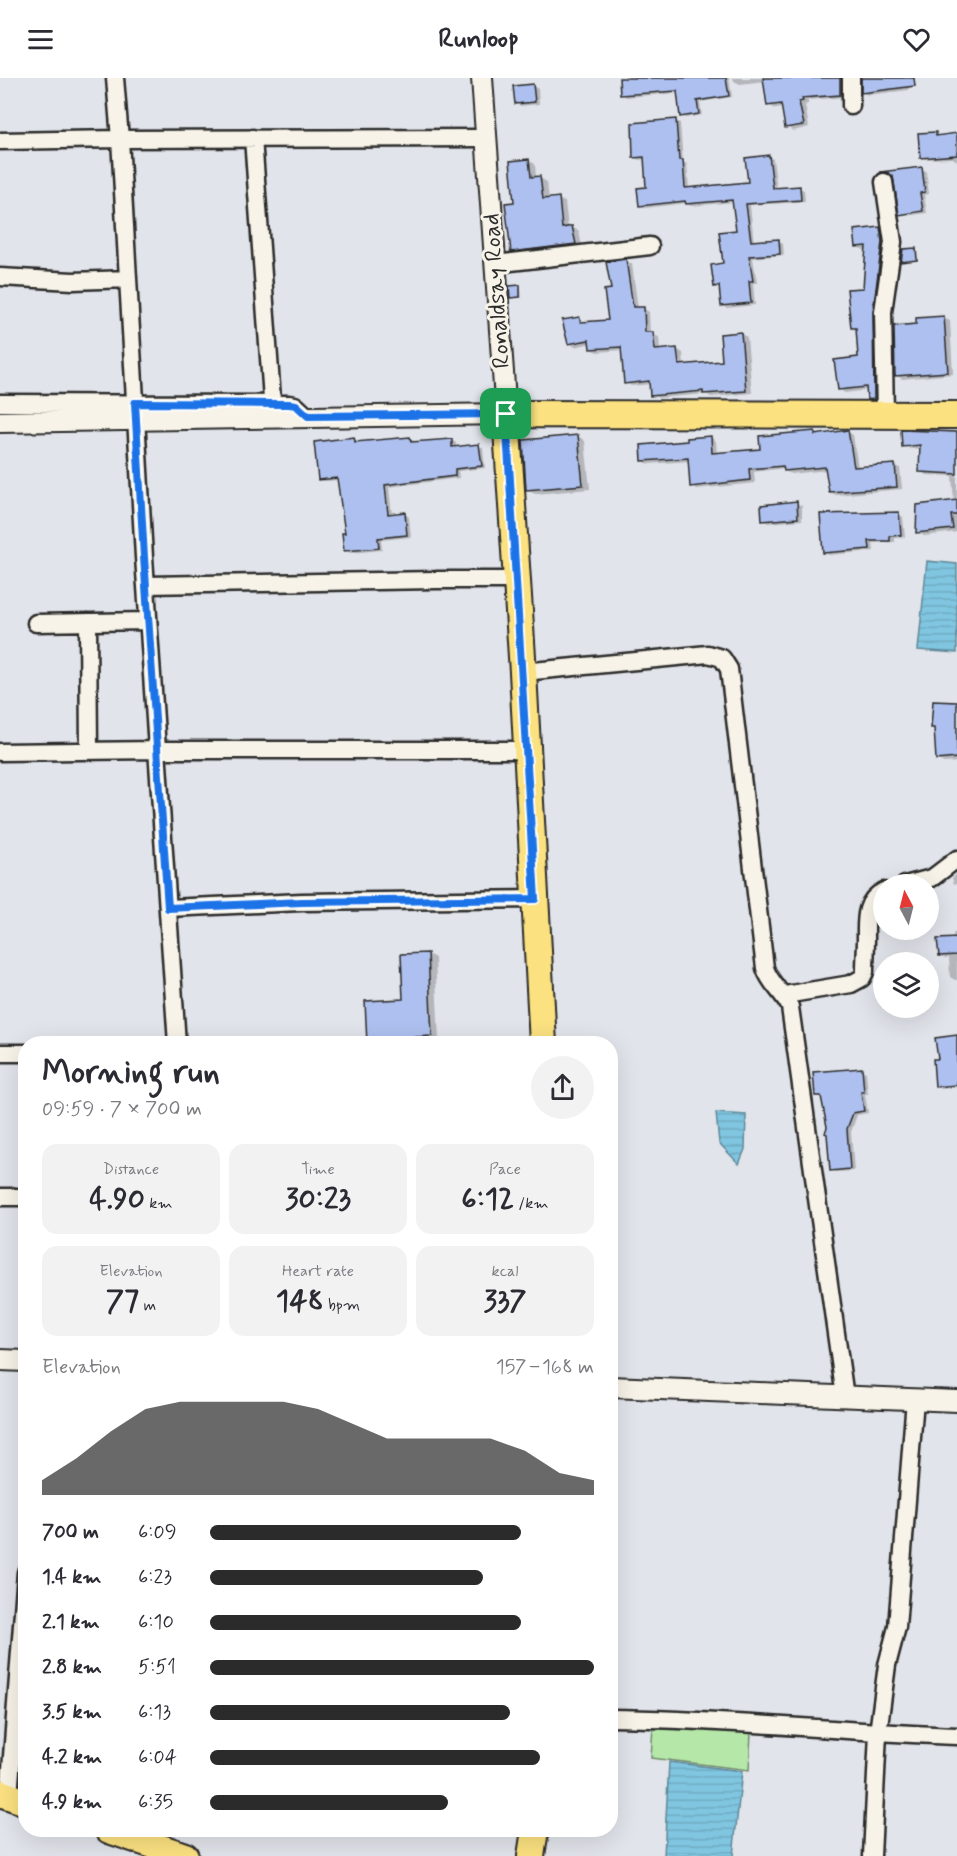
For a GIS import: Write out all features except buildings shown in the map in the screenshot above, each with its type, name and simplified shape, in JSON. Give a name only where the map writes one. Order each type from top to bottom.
[{"type":"main road","points":[[506,414],[957,415]]},
{"type":"main road","name":"Ronaldsay Road","points":[[506,414],[523,672],[543,1036]]},
{"type":"main road","points":[[150,1837],[186,1856]]},
{"type":"main road","points":[[531,1856],[534,1837]]},
{"type":"street","points":[[115,78],[148,621],[176,1036]]},
{"type":"street","name":"Ronaldsay Road","points":[[482,78],[506,414]]},
{"type":"street","points":[[851,78],[851,106]]},
{"type":"street","points":[[253,138],[273,410]]},
{"type":"street","points":[[0,141],[486,138]]},
{"type":"street","points":[[884,182],[893,242],[884,312],[885,414]]},
{"type":"street","points":[[495,264],[650,246]]},
{"type":"street","points":[[0,277],[73,281],[128,279]]},
{"type":"street","points":[[0,403],[135,411],[273,410],[308,416],[506,414]]},
{"type":"street","points":[[0,422],[135,411]]},
{"type":"street","points":[[146,585],[517,580]]},
{"type":"street","points":[[36,623],[148,621]]},
{"type":"street","points":[[88,622],[89,751]]},
{"type":"street","points":[[523,672],[708,654],[715,655],[726,662],[729,669],[765,968],[768,978],[785,995],[790,1006],[845,1397]]},
{"type":"street","points":[[0,752],[526,750]]},
{"type":"street","points":[[937,874],[957,859]]},
{"type":"street","points":[[168,908],[302,902],[535,899]]},
{"type":"street","points":[[785,995],[851,984],[862,978],[865,972],[865,916],[873,900]]},
{"type":"street","points":[[0,1053],[18,1053]]},
{"type":"street","points":[[0,1197],[18,1197]]},
{"type":"street","points":[[0,1360],[18,1361]]},
{"type":"street","points":[[618,1387],[957,1401]]},
{"type":"street","points":[[872,1856],[878,1733],[887,1665],[898,1618],[915,1399]]},
{"type":"street","points":[[11,1792],[11,1755],[18,1670]]},
{"type":"street","points":[[618,1718],[745,1723],[957,1737]]},
{"type":"green space","points":[[653,1727],[751,1733],[749,1770],[651,1758]]},
{"type":"water","points":[[927,561],[957,564],[957,653],[918,650]]},
{"type":"water","points":[[716,1113],[746,1115],[745,1149],[739,1164],[719,1143]]},
{"type":"water","points":[[669,1762],[742,1771],[733,1856],[664,1856]]},
{"type":"route","points":[[135,403],[289,404],[296,405],[308,416],[506,414],[535,899],[302,902],[168,908],[135,403]]}]
